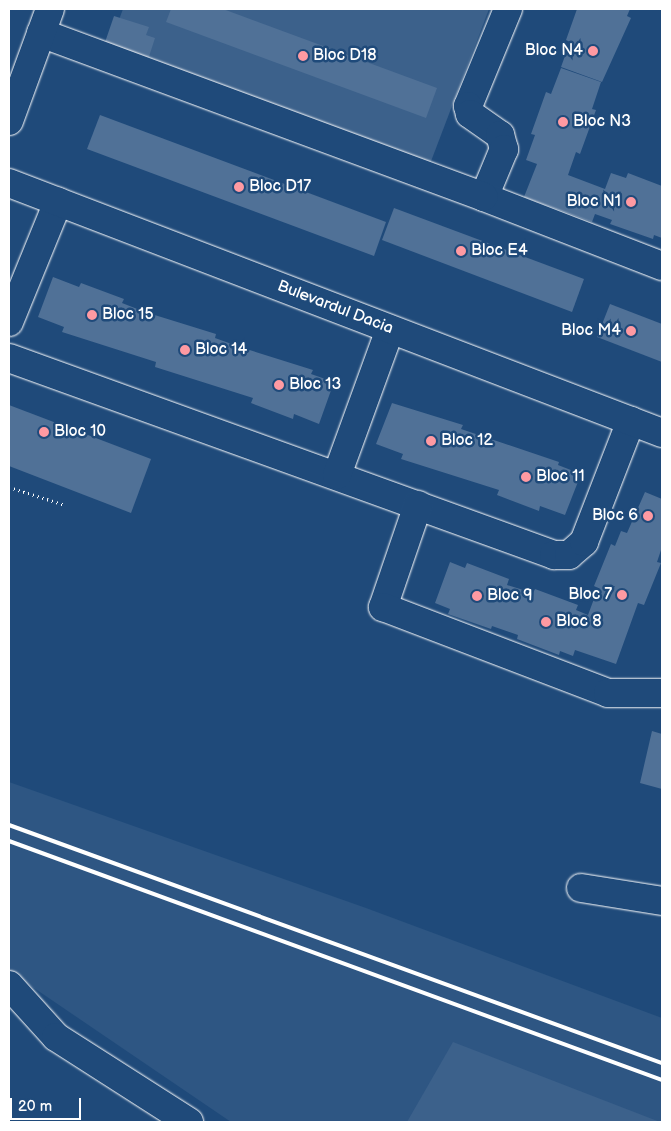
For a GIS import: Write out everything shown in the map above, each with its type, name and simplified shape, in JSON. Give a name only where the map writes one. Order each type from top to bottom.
[{"type":"main road","points":[[484,197],[504,149],[500,136],[470,114],[468,106],[508,9]]},
{"type":"main road","points":[[9,121],[45,21],[484,197],[662,265]]},
{"type":"main road","name":"Bulevardul Dacia","points":[[9,183],[662,433]]},
{"type":"main road","points":[[9,322],[58,202]]},
{"type":"main road","points":[[337,475],[390,329]]},
{"type":"main road","points":[[9,358],[554,554],[569,555],[584,542],[631,421]]},
{"type":"main road","points":[[418,505],[383,606],[608,693],[662,693]]},
{"type":"main road","points":[[582,888],[662,901]]},
{"type":"main road","points":[[9,985],[56,1037],[189,1122]]},
{"type":"path","points":[[9,488],[65,505]]},
{"type":"shaded area","points":[[123,9],[489,9],[425,177],[105,57]]},
{"type":"shaded area","points":[[9,782],[366,908],[662,1018],[662,1122],[231,1122],[9,971]]},
{"type":"shaded area","points":[[453,1042],[660,1122],[407,1122]]},
{"type":"building","name":"Bloc D18","points":[[171,9],[223,9],[437,88],[426,118],[166,22]]},
{"type":"building","name":"Bloc N4","points":[[577,9],[630,9],[627,16],[631,18],[602,82],[561,67],[570,42],[566,40]]},
{"type":"building","points":[[114,16],[149,27],[146,35],[155,38],[146,66],[102,51]]},
{"type":"building","points":[[561,68],[601,82],[592,109],[596,110],[580,154],[576,152],[568,175],[605,189],[611,173],[626,178],[628,173],[662,186],[662,238],[654,235],[653,239],[610,224],[612,220],[595,214],[592,222],[524,197],[537,164],[526,160],[535,135],[531,134],[546,92],[551,94]]},
{"type":"building","name":"Bloc D17","points":[[100,115],[386,222],[374,256],[87,149]]},
{"type":"building","name":"Bloc E4","points":[[394,208],[584,279],[572,312],[382,240]]},
{"type":"building","points":[[53,277],[79,287],[81,283],[124,299],[122,303],[145,312],[216,334],[215,338],[313,370],[311,374],[334,382],[319,424],[294,414],[293,419],[251,403],[253,398],[155,367],[156,362],[62,332],[64,327],[38,317]]},
{"type":"building","name":"Bloc M4","points":[[610,304],[662,324],[662,362],[597,337]]},
{"type":"building","points":[[392,403],[463,425],[461,429],[559,462],[558,465],[581,474],[565,515],[540,506],[539,511],[497,495],[499,490],[401,459],[403,454],[376,444]]},
{"type":"building","name":"Bloc 10","points":[[9,405],[151,459],[131,513],[9,466]]},
{"type":"building","points":[[645,492],[662,499],[662,547],[657,562],[661,563],[644,605],[638,603],[616,664],[575,650],[573,656],[560,651],[559,655],[517,639],[518,635],[492,626],[491,629],[448,614],[450,609],[435,603],[450,562],[465,568],[467,563],[509,579],[507,585],[533,593],[535,589],[578,605],[576,610],[588,615],[598,588],[594,586],[611,544],[615,546],[621,531],[627,533]]},
{"type":"building","points":[[652,731],[662,734],[662,789],[640,783]]},
{"type":"railway","points":[[9,825],[662,1063]]},
{"type":"railway","points":[[9,841],[662,1080]]},
{"type":"place","name":"Bloc N4","points":[[593,51]]},
{"type":"place","name":"Bloc D18","points":[[303,56]]},
{"type":"place","name":"Bloc N3","points":[[563,122]]},
{"type":"place","name":"Bloc D17","points":[[239,187]]},
{"type":"place","name":"Bloc N1","points":[[631,202]]},
{"type":"place","name":"Bloc E4","points":[[461,251]]},
{"type":"place","name":"Bloc 15","points":[[92,315]]},
{"type":"place","name":"Bloc M4","points":[[631,331]]},
{"type":"place","name":"Bloc 14","points":[[185,350]]},
{"type":"place","name":"Bloc 13","points":[[279,385]]},
{"type":"place","name":"Bloc 10","points":[[44,432]]},
{"type":"place","name":"Bloc 12","points":[[431,441]]},
{"type":"place","name":"Bloc 11","points":[[526,477]]},
{"type":"place","name":"Bloc 6","points":[[648,516]]},
{"type":"place","name":"Bloc 7","points":[[622,595]]},
{"type":"place","name":"Bloc 9","points":[[477,596]]},
{"type":"place","name":"Bloc 8","points":[[546,622]]}]
